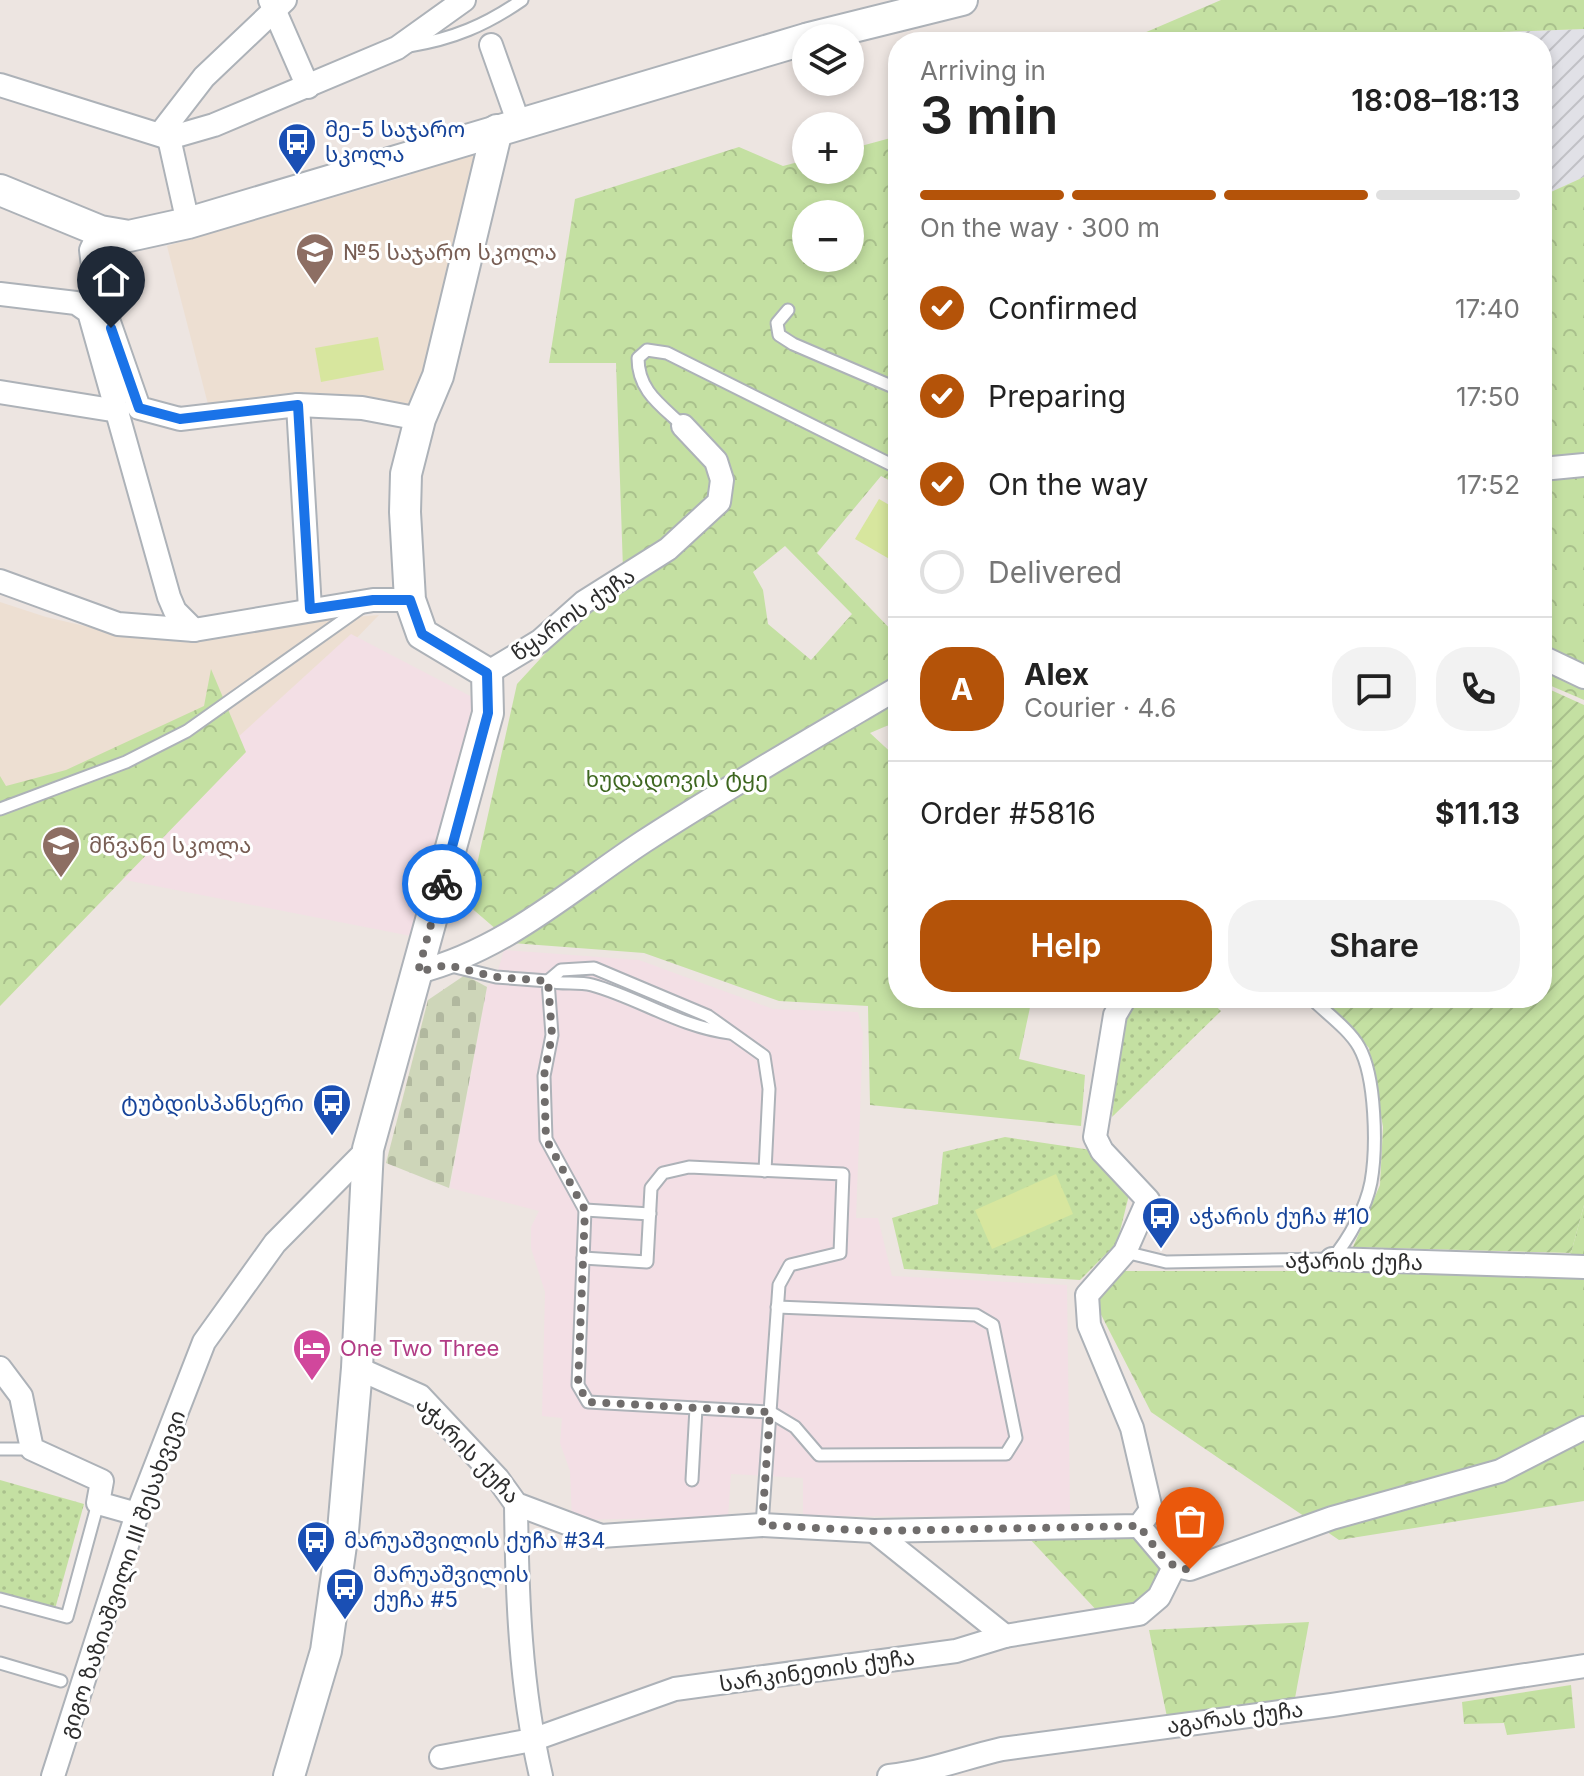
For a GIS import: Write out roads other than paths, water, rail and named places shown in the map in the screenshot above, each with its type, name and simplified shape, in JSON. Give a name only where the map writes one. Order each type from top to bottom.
[{"type":"street","points":[[0,85],[164,136],[214,125],[397,48],[463,0]]},
{"type":"street","points":[[864,24],[962,0]]},
{"type":"street","points":[[188,223],[164,136],[204,77],[276,3],[308,87]]},
{"type":"street","points":[[0,190],[100,231],[129,236],[188,223],[792,43]]},
{"type":"street","points":[[491,45],[508,127]]},
{"type":"street","name":"წყაროს ქუჩა","points":[[508,127],[438,376],[420,419],[406,474],[410,600],[422,634],[487,673],[540,641],[584,602],[668,549],[719,502],[722,480],[716,461],[683,426]]},
{"type":"street","points":[[100,231],[91,250],[95,282],[139,408],[180,419],[298,405],[362,408],[420,419]]},
{"type":"street","points":[[0,294],[76,303],[89,312],[169,597],[175,611],[194,630]]},
{"type":"street","points":[[0,392],[118,411]]},
{"type":"street","points":[[298,405],[310,609]]},
{"type":"street","points":[[1552,468],[1584,465]]},
{"type":"street","points":[[0,581],[118,624],[194,630],[373,600],[410,600]]},
{"type":"street","points":[[1552,662],[1584,677]]},
{"type":"street","points":[[289,1776],[326,1651],[343,1531],[357,1368],[368,1149],[432,968],[488,713],[487,673]]},
{"type":"street","points":[[432,968],[503,940],[642,843],[888,694]]},
{"type":"street","points":[[1119,1008],[1115,1015],[1095,1137],[1102,1151],[1148,1200],[1125,1252],[1087,1295],[1089,1325],[1132,1428],[1151,1510],[1139,1526],[1174,1567],[1190,1569],[1332,1518],[1500,1471],[1584,1428]]},
{"type":"street","name":"გიგო ზაზიაშვილი III შესახვევი","points":[[53,1776],[137,1514],[204,1342],[275,1243],[368,1149]]},
{"type":"street","name":"აჭარის ქუჩა","points":[[1332,1259],[1584,1267]]},
{"type":"street","points":[[0,1368],[21,1396],[32,1449],[102,1481],[98,1503],[137,1514]]},
{"type":"street","name":"აჭარის ქუჩა","points":[[357,1368],[420,1396],[498,1479],[516,1504],[601,1536],[762,1525],[874,1531],[1139,1526]]},
{"type":"street","points":[[516,1504],[518,1622],[532,1740],[541,1776]]},
{"type":"street","points":[[874,1531],[1005,1636]]},
{"type":"street","name":"სარკინეთის ქუჩა","points":[[441,1757],[532,1740],[675,1689],[956,1651],[1005,1636],[1139,1614],[1159,1597],[1174,1567]]},
{"type":"street","name":"აგარას ქუჩა","points":[[889,1776],[924,1774],[1002,1749],[1332,1705],[1584,1666]]},
{"type":"lane","points":[[397,48],[449,40],[479,28],[522,0]]},
{"type":"lane","points":[[788,310],[777,323],[779,335],[888,385]]},
{"type":"lane","name":"წყაროს ქუჩა","points":[[683,426],[646,392],[638,377],[638,358],[647,350],[678,358],[888,463]]},
{"type":"lane","points":[[0,809],[126,762],[187,731],[373,600]]},
{"type":"lane","points":[[432,968],[564,985],[589,984],[705,1030],[732,1033],[764,1056],[769,1089],[765,1171]]},
{"type":"lane","points":[[548,981],[552,1035],[544,1076],[546,1139],[585,1210],[578,1385],[588,1402],[770,1412],[795,1427],[819,1455],[1006,1454],[1016,1438],[993,1325],[976,1315],[777,1307]]},
{"type":"lane","points":[[1321,1008],[1358,1045],[1366,1066],[1374,1125],[1371,1184],[1347,1241],[1332,1259]]},
{"type":"lane","points":[[583,1258],[647,1262],[651,1188],[663,1173],[689,1167],[843,1174],[840,1253],[790,1265],[779,1285],[762,1525]]},
{"type":"lane","points":[[585,1210],[650,1214]]},
{"type":"lane","name":"აჭარის ქუჩა","points":[[1125,1252],[1166,1262],[1332,1259]]},
{"type":"lane","points":[[692,1480],[696,1408]]},
{"type":"lane","points":[[0,1449],[32,1449]]},
{"type":"lane","points":[[0,1599],[67,1617],[98,1503]]},
{"type":"lane","points":[[0,1663],[61,1681]]},
{"type":"place","name":"მე-5 საჯარო სკოლა","points":[[297,176]]},
{"type":"place","name":"№5 საჯარო სკოლა","points":[[315,286]]},
{"type":"place","name":"მწვანე სკოლა","points":[[61,879]]},
{"type":"place","name":"ტუბდისპანსერი","points":[[332,1137]]},
{"type":"place","name":"აჭარის ქუჩა #10","points":[[1161,1250]]},
{"type":"place","name":"One Two Three","points":[[312,1382]]},
{"type":"place","name":"მარუაშვილის ქუჩა #34","points":[[316,1574]]},
{"type":"place","name":"მარუაშვილის ქუჩა #5","points":[[345,1621]]},
{"type":"park label","name":"ხუდადოვის ტყე","points":[[677,779]]}]
